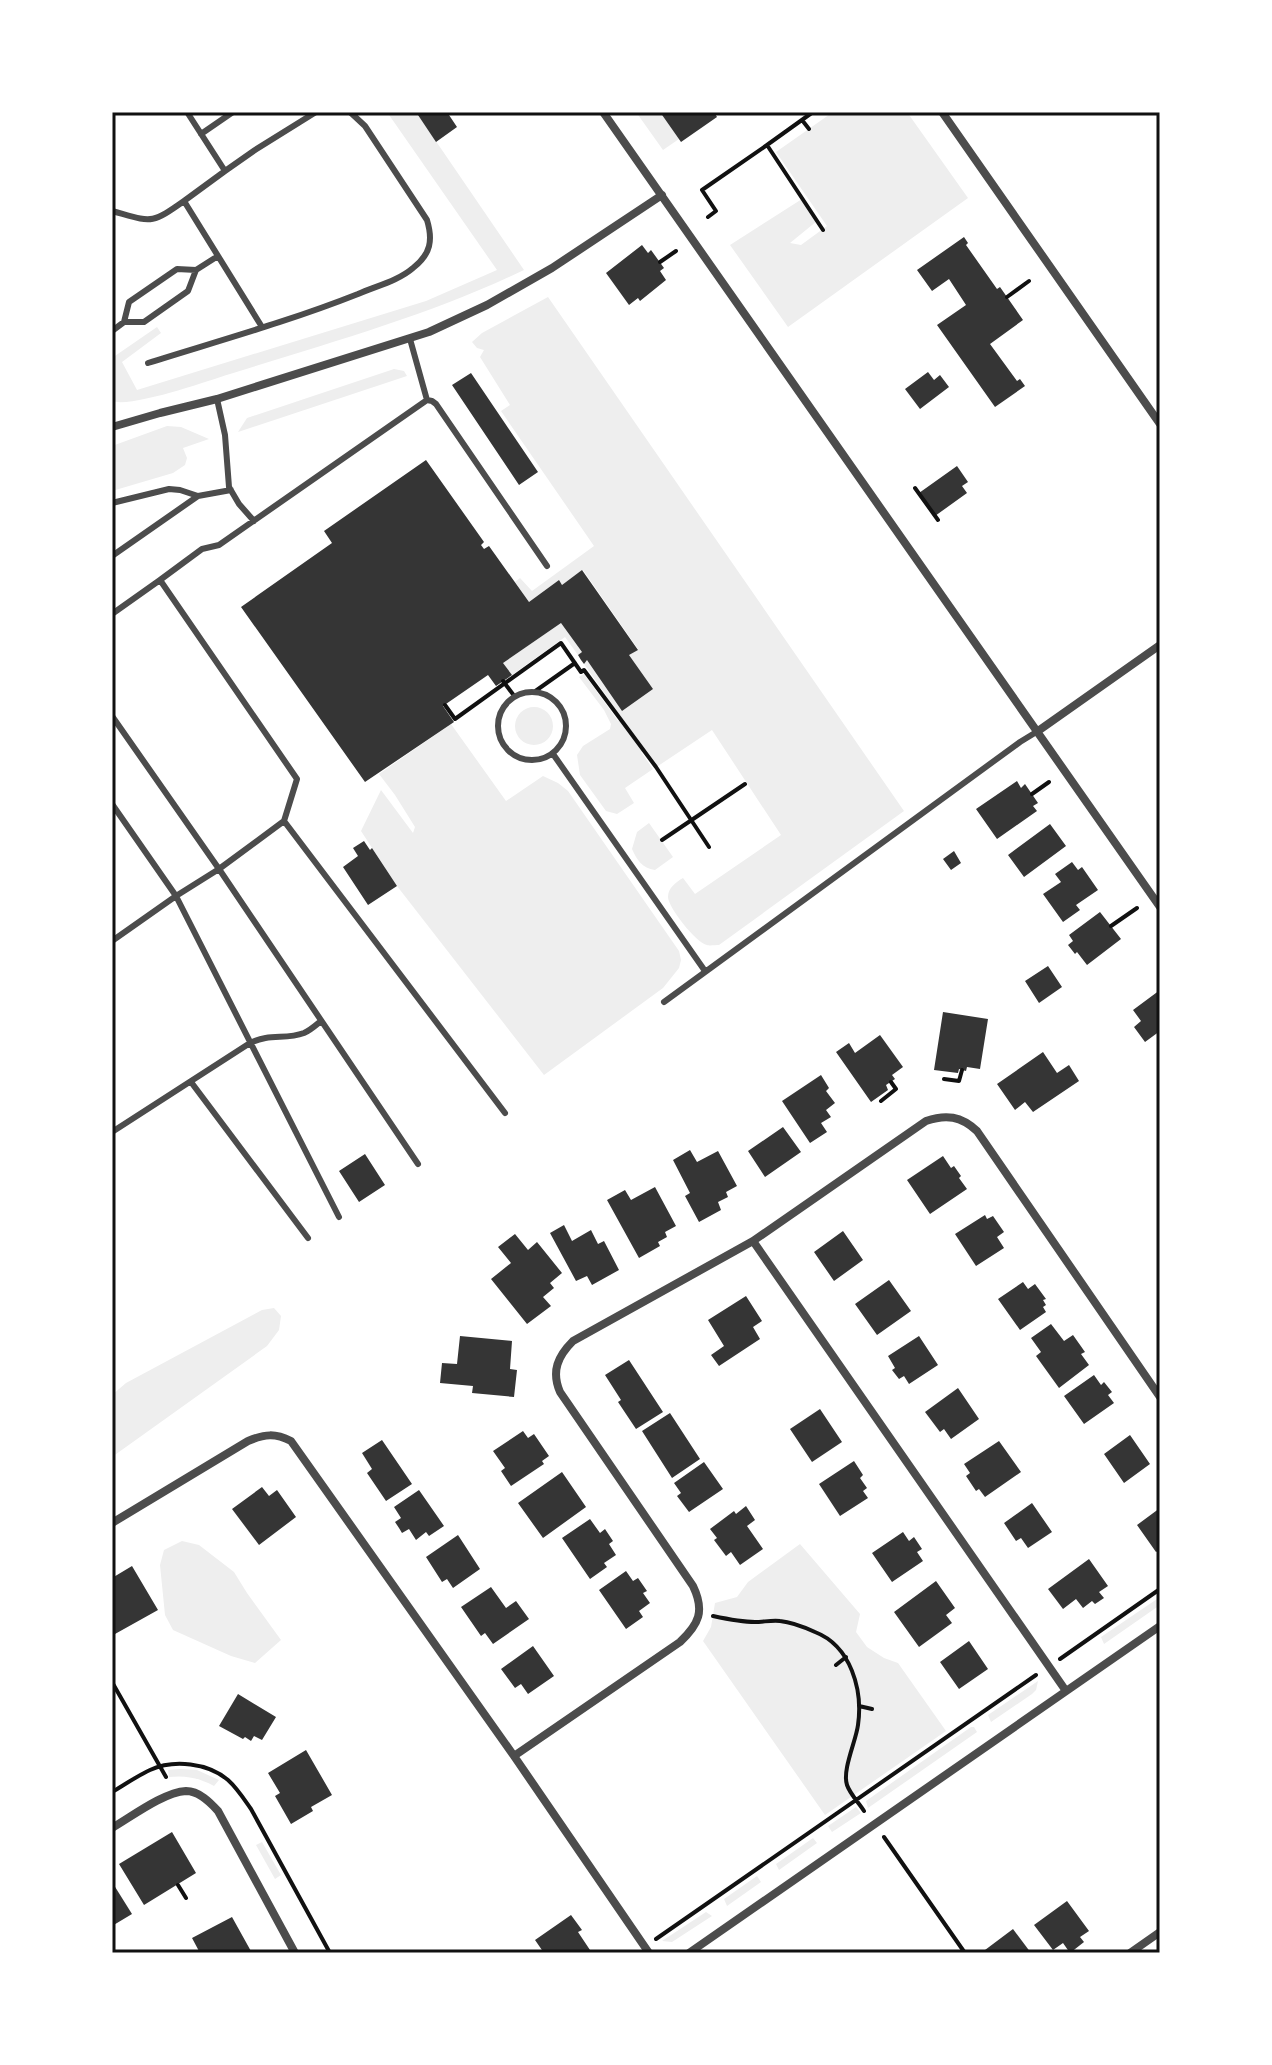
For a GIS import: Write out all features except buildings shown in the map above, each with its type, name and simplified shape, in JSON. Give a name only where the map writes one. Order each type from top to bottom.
[{"type":"street","points":[[603,112],[1160,907]]},
{"type":"street","points":[[942,112],[1160,424]]},
{"type":"street","points":[[112,427],[217,399],[410,339],[468,315],[531,280],[662,195]]},
{"type":"street","points":[[1038,731],[1160,645]]},
{"type":"street","points":[[514,1756],[680,1642],[696,1625],[699,1612],[698,1596],[693,1586],[560,1392],[555,1375],[560,1356],[573,1341],[753,1241],[926,1121],[954,1117],[977,1131],[1160,1397]]},
{"type":"street","points":[[753,1241],[1066,1691]]},
{"type":"street","points":[[112,1523],[248,1441],[271,1434],[291,1441],[649,1953]]},
{"type":"street","points":[[689,1953],[1160,1626]]},
{"type":"street","points":[[112,1828],[177,1793],[186,1791],[204,1797],[218,1811],[295,1953]]},
{"type":"street","points":[[1130,1953],[1160,1932]]},
{"type":"lane","points":[[187,112],[225,171]]},
{"type":"lane","points":[[201,134],[233,112]]},
{"type":"lane","points":[[112,211],[145,220],[156,219],[316,112]]},
{"type":"lane","points":[[148,363],[337,302],[398,278],[421,260],[431,243],[432,234],[427,220],[365,126],[350,112]]},
{"type":"lane","points":[[184,201],[262,327]]},
{"type":"lane","points":[[124,322],[129,302],[177,269],[196,270],[218,256]]},
{"type":"lane","points":[[112,331],[124,322],[144,322],[188,291],[196,270]]},
{"type":"lane","points":[[410,339],[427,400]]},
{"type":"lane","points":[[217,399],[225,435],[231,490],[254,521]]},
{"type":"lane","points":[[112,614],[202,549],[219,545],[427,400]]},
{"type":"lane","points":[[427,400],[440,410],[547,566]]},
{"type":"lane","points":[[112,503],[169,489],[198,496]]},
{"type":"lane","points":[[112,556],[198,496],[231,490]]},
{"type":"lane","points":[[112,941],[284,821],[297,779],[160,580]]},
{"type":"lane","points":[[534,692],[556,701],[563,711],[566,734],[553,754],[533,761],[522,760],[504,747],[497,727],[504,706],[522,693],[534,692]]},
{"type":"lane","points":[[112,716],[418,1164]]},
{"type":"lane","points":[[664,1002],[1038,731]]},
{"type":"lane","points":[[553,754],[705,971]]},
{"type":"lane","points":[[112,804],[176,896],[339,1217]]},
{"type":"lane","points":[[284,821],[505,1113]]},
{"type":"lane","points":[[112,1132],[261,1037],[301,1034],[321,1021]]},
{"type":"lane","points":[[191,1082],[308,1238]]},
{"type":"path","points":[[708,217],[716,211],[702,190],[813,112]]},
{"type":"path","points":[[802,120],[809,129]]},
{"type":"path","points":[[767,145],[823,230]]},
{"type":"path","points":[[660,262],[676,251]]},
{"type":"path","points":[[1007,297],[1029,281]]},
{"type":"path","points":[[915,488],[938,520]]},
{"type":"path","points":[[445,705],[455,719],[561,643],[656,767],[709,847]]},
{"type":"path","points":[[534,692],[581,660]]},
{"type":"path","points":[[504,682],[515,697]]},
{"type":"path","points":[[1032,794],[1049,782]]},
{"type":"path","points":[[662,840],[745,784]]},
{"type":"path","points":[[1111,926],[1137,908]]},
{"type":"path","points":[[944,1079],[959,1081],[962,1070]]},
{"type":"path","points":[[881,1101],[896,1089],[891,1082]]},
{"type":"path","points":[[1061,1658],[1160,1589]]},
{"type":"path","points":[[713,1616],[795,1625],[819,1633],[846,1657],[854,1677],[859,1706],[856,1738],[846,1775],[847,1786],[864,1811]]},
{"type":"path","points":[[792,1618],[795,1625]]},
{"type":"path","points":[[836,1665],[846,1657]]},
{"type":"path","points":[[657,1939],[1038,1674]]},
{"type":"path","points":[[112,1682],[166,1777]]},
{"type":"path","points":[[859,1706],[872,1709]]},
{"type":"path","points":[[846,1736],[856,1738]]},
{"type":"path","points":[[884,1837],[965,1953]]},
{"type":"path","points":[[178,1885],[186,1898]]},
{"type":"shaded area","points":[[387,112],[416,112],[524,270],[453,301],[342,339],[170,393],[136,401],[112,401],[112,358],[157,327],[161,333],[122,362],[137,390],[426,301],[497,270]]},
{"type":"shaded area","points":[[636,112],[660,112],[679,139],[663,150]]},
{"type":"shaded area","points":[[833,112],[907,112],[968,198],[788,327],[730,245],[802,199],[817,221],[790,243],[801,245],[827,226],[776,152]]},
{"type":"shaded area","points":[[548,297],[904,811],[719,945],[702,943],[690,932],[669,902],[669,891],[683,878],[695,894],[781,835],[712,730],[658,766],[646,750],[641,752],[653,769],[625,788],[634,803],[617,814],[606,811],[580,775],[577,755],[583,746],[610,729],[611,724],[579,677],[584,674],[618,721],[622,718],[584,664],[587,660],[629,655],[638,649],[583,570],[562,585],[559,580],[529,602],[515,582],[520,578],[532,591],[594,546],[501,411],[510,405],[480,357],[484,350],[472,342],[482,333]]},
{"type":"shaded area","points":[[394,369],[404,371],[407,376],[238,432],[247,418]]},
{"type":"shaded area","points":[[167,426],[181,427],[209,439],[183,448],[187,458],[185,465],[173,473],[112,491],[112,446]]},
{"type":"shaded area","points":[[561,623],[582,652],[578,655],[565,637],[512,675],[503,663]]},
{"type":"shaded area","points":[[534,707],[548,712],[553,726],[548,740],[534,745],[520,740],[515,726],[520,712]]},
{"type":"shaded area","points":[[451,724],[506,801],[543,776],[568,791],[679,951],[679,968],[663,988],[544,1075],[397,886],[361,831],[381,790],[413,833],[415,827],[379,774]]},
{"type":"shaded area","points":[[649,823],[673,857],[655,870],[640,863],[632,849],[637,832]]},
{"type":"shaded area","points":[[274,1308],[281,1316],[279,1330],[267,1346],[112,1457],[112,1395],[126,1383],[262,1310]]},
{"type":"shaded area","points":[[182,1541],[199,1545],[234,1572],[281,1640],[255,1663],[231,1656],[173,1630],[165,1615],[160,1565],[164,1550]]},
{"type":"shaded area","points":[[800,1544],[860,1614],[856,1632],[867,1647],[898,1663],[946,1731],[825,1815],[703,1641],[711,1627],[715,1603],[737,1597],[748,1582]]},
{"type":"shaded area","points":[[1160,1597],[1160,1605],[1104,1644],[1101,1637]]},
{"type":"shaded area","points":[[1038,1681],[1032,1694],[991,1722],[988,1715]]},
{"type":"shaded area","points":[[971,1727],[977,1732],[868,1808],[866,1801]]},
{"type":"shaded area","points":[[168,1770],[197,1770],[219,1780],[214,1786],[192,1778],[169,1777]]},
{"type":"shaded area","points":[[856,1807],[861,1813],[832,1832],[828,1826]]},
{"type":"shaded area","points":[[813,1838],[817,1843],[779,1870],[776,1864]]},
{"type":"shaded area","points":[[262,1842],[281,1875],[275,1879],[256,1845]]},
{"type":"shaded area","points":[[757,1876],[761,1882],[727,1906],[724,1899]]},
{"type":"shaded area","points":[[706,1912],[712,1916],[672,1942],[662,1941]]}]
